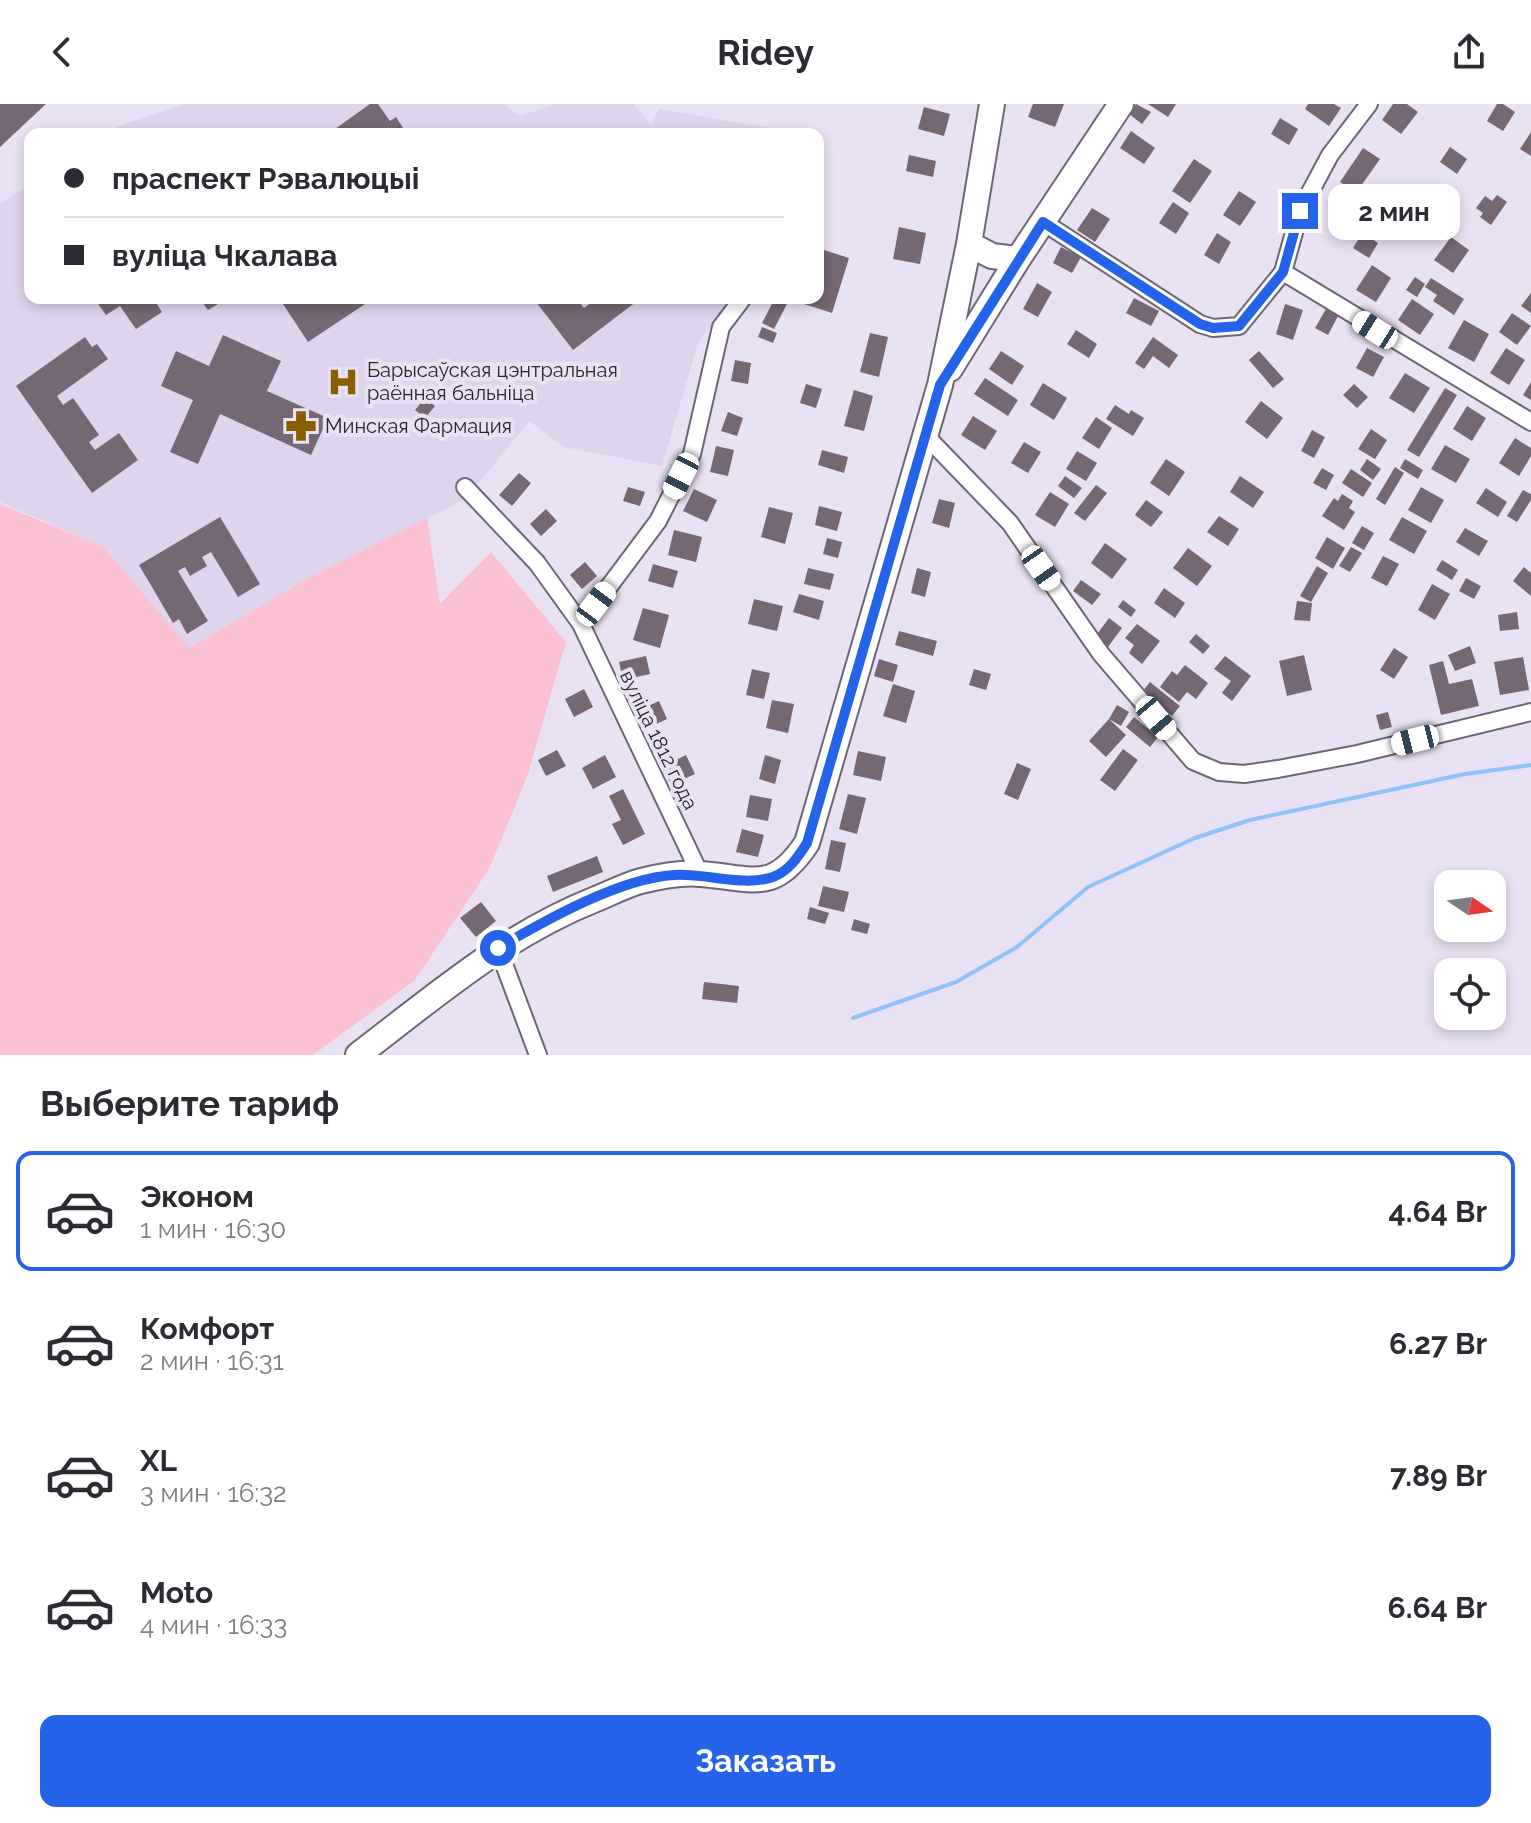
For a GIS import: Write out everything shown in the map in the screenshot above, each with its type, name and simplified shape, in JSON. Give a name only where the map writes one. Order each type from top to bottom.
[{"type":"main road","points":[[358,1055],[498,948],[554,916],[638,882],[670,875],[700,874],[762,880],[778,875],[793,864],[807,843],[940,385],[969,244],[992,104]]},
{"type":"main road","points":[[940,385],[1018,259],[1121,104]]},
{"type":"main road","points":[[969,244],[992,256],[1018,259]]},
{"type":"street","points":[[1043,222],[1200,324],[1213,328],[1239,326],[1283,272],[1300,211],[1330,155],[1369,104]]},
{"type":"street","points":[[1283,272],[1531,422]]},
{"type":"street","points":[[581,624],[658,521],[692,454],[721,327],[738,304]]},
{"type":"street","points":[[925,435],[1010,523],[1101,654],[1193,761],[1219,772],[1244,774],[1357,754],[1531,712]]},
{"type":"street","name":"вуліца 1812 года","points":[[465,487],[537,563],[581,624],[700,874]]},
{"type":"street","points":[[498,948],[538,1055]]},
{"type":"shaded area","points":[[185,104],[504,104],[520,116],[556,104],[634,104],[651,126],[659,109],[769,128],[116,128]]},
{"type":"shaded area","name":"Барысаўская цэнтральная раённая бальніца","points":[[24,189],[24,304],[728,304],[698,343],[662,466],[564,447],[529,421],[467,498],[305,580],[189,648],[104,547],[0,502],[0,204]]},
{"type":"shaded area","points":[[0,504],[104,547],[189,648],[305,580],[427,518],[440,604],[491,552],[566,642],[527,777],[489,869],[415,980],[313,1055],[0,1055]]},
{"type":"building","points":[[0,104],[46,104],[0,147]]},
{"type":"building","points":[[370,104],[378,104],[390,121],[396,117],[403,128],[336,128]]},
{"type":"building","points":[[1033,104],[1064,104],[1055,127],[1028,117]]},
{"type":"building","points":[[1136,104],[1151,112],[1142,124],[1129,114]]},
{"type":"building","points":[[1148,104],[1176,104],[1168,117]]},
{"type":"building","points":[[1308,104],[1334,104],[1341,108],[1329,126],[1305,109]]},
{"type":"building","points":[[1393,104],[1407,104],[1418,112],[1401,134],[1382,120]]},
{"type":"building","points":[[1497,104],[1503,104],[1515,112],[1503,131],[1487,121]]},
{"type":"building","points":[[924,107],[950,114],[944,136],[918,129]]},
{"type":"building","points":[[1280,118],[1298,129],[1289,145],[1271,134]]},
{"type":"building","points":[[1131,131],[1155,148],[1144,164],[1120,148]]},
{"type":"building","points":[[1531,132],[1531,156],[1520,149]]},
{"type":"building","points":[[1450,147],[1467,159],[1457,174],[1440,162]]},
{"type":"building","points":[[1363,148],[1380,159],[1356,193],[1340,182]]},
{"type":"building","points":[[909,155],[936,161],[933,177],[906,171]]},
{"type":"building","points":[[1194,159],[1212,171],[1190,203],[1172,191]]},
{"type":"building","points":[[1239,191],[1256,202],[1240,226],[1223,215]]},
{"type":"building","points":[[1497,195],[1507,202],[1491,225],[1480,217],[1483,213],[1476,208],[1485,196],[1492,201]]},
{"type":"building","points":[[1173,202],[1189,213],[1176,234],[1159,223]]},
{"type":"building","points":[[1402,203],[1424,216],[1412,237],[1390,224]]},
{"type":"building","points":[[1092,208],[1110,219],[1095,242],[1077,230]]},
{"type":"building","points":[[899,227],[926,233],[920,264],[893,259]]},
{"type":"building","points":[[1217,233],[1231,242],[1219,264],[1204,255]]},
{"type":"building","points":[[1362,233],[1378,243],[1369,258],[1353,248]]},
{"type":"building","points":[[1451,237],[1469,250],[1453,273],[1434,260]]},
{"type":"building","points":[[1061,247],[1081,257],[1072,273],[1053,263]]},
{"type":"building","points":[[824,250],[849,258],[832,313],[804,304],[824,304]]},
{"type":"building","points":[[1372,265],[1391,278],[1376,302],[1356,290]]},
{"type":"building","points":[[1415,277],[1425,284],[1417,297],[1406,290]]},
{"type":"building","points":[[1431,278],[1464,299],[1454,315],[1433,301],[1437,295],[1425,287]]},
{"type":"building","points":[[1037,283],[1052,292],[1038,317],[1023,309]]},
{"type":"building","points":[[1531,293],[1531,313],[1521,306]]},
{"type":"building","points":[[1134,298],[1159,311],[1151,326],[1126,313]]},
{"type":"building","points":[[1412,299],[1434,314],[1420,335],[1398,320]]},
{"type":"building","points":[[98,304],[157,304],[162,312],[136,329],[120,306],[106,315]]},
{"type":"building","points":[[204,304],[218,304],[208,310]]},
{"type":"building","points":[[283,304],[365,304],[308,342]]},
{"type":"building","points":[[538,304],[581,304],[584,308],[589,304],[633,304],[573,350]]},
{"type":"building","points":[[772,304],[787,304],[774,329],[762,323]]},
{"type":"building","points":[[1285,304],[1303,310],[1293,340],[1276,334]]},
{"type":"building","points":[[1326,309],[1338,316],[1328,335],[1315,328]]},
{"type":"building","points":[[1512,313],[1531,326],[1517,345],[1499,332]]},
{"type":"building","points":[[1464,320],[1489,334],[1474,362],[1448,348]]},
{"type":"building","points":[[762,327],[777,333],[773,343],[758,337]]},
{"type":"building","points":[[1076,330],[1097,344],[1089,358],[1067,344]]},
{"type":"building","points":[[870,333],[888,337],[879,377],[860,372]]},
{"type":"building","points":[[223,335],[281,361],[267,391],[328,418],[311,455],[220,414],[198,464],[170,452],[193,400],[161,386],[176,351],[209,366]]},
{"type":"building","points":[[85,337],[92,347],[97,344],[108,359],[57,396],[63,405],[73,398],[99,435],[89,442],[95,450],[119,433],[138,460],[92,493],[16,386]]},
{"type":"building","points":[[1153,337],[1178,355],[1169,368],[1153,356],[1144,369],[1135,363]]},
{"type":"building","points":[[1367,348],[1384,357],[1373,377],[1356,368]]},
{"type":"building","points":[[1506,348],[1525,360],[1509,385],[1490,373]]},
{"type":"building","points":[[1001,351],[1024,366],[1012,385],[989,369]]},
{"type":"building","points":[[1259,351],[1284,379],[1273,388],[1249,360]]},
{"type":"building","points":[[735,360],[751,363],[748,384],[731,381]]},
{"type":"building","points":[[1405,373],[1430,388],[1414,413],[1389,398]]},
{"type":"building","points":[[985,378],[1018,400],[1008,416],[974,394]]},
{"type":"building","points":[[1531,382],[1531,400],[1523,395]]},
{"type":"building","points":[[1043,383],[1067,398],[1054,420],[1030,405]]},
{"type":"building","points":[[806,384],[822,389],[816,408],[800,403]]},
{"type":"building","points":[[1354,384],[1368,397],[1357,408],[1343,395]]},
{"type":"building","points":[[1445,388],[1457,395],[1419,457],[1407,450]]},
{"type":"building","points":[[854,390],[873,396],[864,431],[844,426]]},
{"type":"building","points":[[425,398],[435,406],[425,418],[415,410]]},
{"type":"building","points":[[1261,401],[1283,418],[1267,439],[1245,422]]},
{"type":"building","points":[[1115,405],[1129,414],[1131,410],[1144,418],[1133,436],[1106,419]]},
{"type":"building","points":[[1467,406],[1486,418],[1472,441],[1453,429]]},
{"type":"building","points":[[728,412],[743,418],[737,436],[721,431]]},
{"type":"building","points":[[973,416],[997,431],[985,450],[961,435]]},
{"type":"building","points":[[1096,417],[1112,428],[1099,449],[1082,438]]},
{"type":"building","points":[[1371,429],[1387,440],[1375,459],[1358,449]]},
{"type":"building","points":[[1312,430],[1325,437],[1314,458],[1301,451]]},
{"type":"building","points":[[1515,438],[1531,448],[1531,456],[1519,476],[1499,463]]},
{"type":"building","points":[[1024,442],[1041,452],[1028,473],[1011,463]]},
{"type":"building","points":[[1445,445],[1470,459],[1456,483],[1431,469]]},
{"type":"building","points":[[716,446],[734,450],[728,476],[710,472]]},
{"type":"building","points":[[822,450],[848,457],[844,473],[818,465]]},
{"type":"building","points":[[1077,451],[1097,463],[1086,481],[1066,469]]},
{"type":"building","points":[[1166,459],[1185,472],[1169,496],[1150,483]]},
{"type":"building","points":[[1367,459],[1381,469],[1373,480],[1360,470]]},
{"type":"building","points":[[1405,459],[1423,470],[1418,479],[1400,468]]},
{"type":"building","points":[[1395,467],[1404,473],[1385,505],[1376,499]]},
{"type":"building","points":[[1322,468],[1334,475],[1326,490],[1313,483]]},
{"type":"building","points":[[1351,469],[1372,483],[1363,497],[1342,483]]},
{"type":"building","points":[[519,473],[531,483],[512,506],[499,495]]},
{"type":"building","points":[[1065,476],[1082,488],[1074,498],[1058,486]]},
{"type":"building","points":[[1240,476],[1264,492],[1253,508],[1230,492]]},
{"type":"building","points":[[1096,485],[1107,493],[1085,521],[1074,513]]},
{"type":"building","points":[[628,487],[645,492],[640,506],[623,501]]},
{"type":"building","points":[[1421,487],[1444,500],[1431,523],[1408,510]]},
{"type":"building","points":[[1486,488],[1507,502],[1498,517],[1476,503]]},
{"type":"building","points":[[694,489],[717,500],[707,522],[683,511]]},
{"type":"building","points":[[1523,490],[1531,494],[1531,500],[1517,522],[1507,516]]},
{"type":"building","points":[[1050,492],[1069,504],[1055,527],[1035,515]]},
{"type":"building","points":[[1342,494],[1353,501],[1349,508],[1355,512],[1344,530],[1322,516],[1334,498],[1338,501]]},
{"type":"building","points":[[939,499],[955,503],[949,528],[932,523]]},
{"type":"building","points":[[1146,500],[1163,512],[1151,527],[1135,515]]},
{"type":"building","points":[[819,506],[842,512],[837,531],[815,525]]},
{"type":"building","points":[[769,507],[793,513],[785,544],[761,537]]},
{"type":"building","points":[[546,509],[557,521],[541,536],[530,524]]},
{"type":"building","points":[[1219,516],[1239,529],[1228,546],[1207,532]]},
{"type":"building","points":[[220,517],[260,584],[238,597],[211,552],[202,557],[207,566],[190,576],[185,567],[178,571],[208,621],[187,634],[179,619],[173,623],[139,565]]},
{"type":"building","points":[[1402,517],[1427,531],[1414,554],[1389,540]]},
{"type":"building","points":[[1362,526],[1374,533],[1364,550],[1352,543]]},
{"type":"building","points":[[1465,528],[1488,541],[1479,556],[1456,542]]},
{"type":"building","points":[[674,530],[702,537],[696,562],[668,555]]},
{"type":"building","points":[[1327,537],[1345,548],[1333,569],[1315,558]]},
{"type":"building","points":[[827,538],[842,542],[838,558],[823,554]]},
{"type":"building","points":[[1105,543],[1127,559],[1112,579],[1091,563]]},
{"type":"building","points":[[1351,547],[1362,553],[1350,572],[1339,566]]},
{"type":"building","points":[[1188,548],[1212,566],[1197,586],[1173,568]]},
{"type":"building","points":[[1383,556],[1399,564],[1387,586],[1371,578]]},
{"type":"building","points":[[1442,560],[1458,570],[1452,580],[1436,570]]},
{"type":"building","points":[[585,562],[597,576],[582,589],[570,575]]},
{"type":"building","points":[[653,564],[678,571],[673,588],[648,581]]},
{"type":"building","points":[[1317,566],[1328,573],[1311,602],[1300,596]]},
{"type":"building","points":[[1524,567],[1531,573],[1531,596],[1513,581]]},
{"type":"building","points":[[808,568],[834,574],[830,590],[804,584]]},
{"type":"building","points":[[917,568],[931,572],[925,597],[911,593]]},
{"type":"building","points":[[1466,578],[1481,586],[1474,599],[1459,591]]},
{"type":"building","points":[[1081,580],[1101,594],[1092,605],[1073,591]]},
{"type":"building","points":[[1432,584],[1450,594],[1435,620],[1418,610]]},
{"type":"building","points":[[1164,588],[1185,603],[1175,618],[1154,603]]},
{"type":"building","points":[[799,594],[824,601],[819,620],[793,612]]},
{"type":"building","points":[[754,599],[783,606],[777,631],[748,624]]},
{"type":"building","points":[[1123,600],[1136,610],[1131,617],[1118,607]]},
{"type":"building","points":[[1297,601],[1312,603],[1310,621],[1294,620]]},
{"type":"building","points":[[643,608],[669,615],[660,648],[633,640]]},
{"type":"building","points":[[1517,612],[1519,629],[1500,631],[1498,615]]},
{"type":"building","points":[[1109,618],[1122,628],[1108,647],[1095,637]]},
{"type":"building","points":[[1137,624],[1160,641],[1142,664],[1129,653],[1134,645],[1125,638]]},
{"type":"building","points":[[899,631],[937,641],[933,656],[895,645]]},
{"type":"building","points":[[1196,634],[1210,646],[1203,654],[1189,642]]},
{"type":"building","points":[[1470,646],[1476,663],[1455,671],[1448,655]]},
{"type":"building","points":[[1394,648],[1408,657],[1394,679],[1380,670]]},
{"type":"building","points":[[1304,655],[1312,690],[1287,696],[1279,661]]},
{"type":"building","points":[[646,656],[650,674],[623,680],[619,662]]},
{"type":"building","points":[[1225,656],[1251,676],[1232,701],[1222,693],[1231,681],[1214,669]]},
{"type":"building","points":[[1523,657],[1529,690],[1500,695],[1494,662]]},
{"type":"building","points":[[879,659],[898,665],[893,682],[874,676]]},
{"type":"building","points":[[1443,661],[1449,684],[1472,679],[1479,706],[1441,715],[1429,665]]},
{"type":"building","points":[[1185,665],[1208,683],[1196,699],[1187,692],[1179,702],[1160,687],[1172,671],[1177,675]]},
{"type":"building","points":[[752,669],[770,673],[764,699],[746,695]]},
{"type":"building","points":[[974,669],[991,674],[986,690],[969,685]]},
{"type":"building","points":[[1150,682],[1180,706],[1172,716],[1142,692]]},
{"type":"building","points":[[893,684],[915,691],[906,723],[883,716]]},
{"type":"building","points":[[584,689],[593,707],[574,717],[565,699]]},
{"type":"building","points":[[772,700],[794,704],[788,733],[766,728]]},
{"type":"building","points":[[659,701],[667,719],[641,731],[633,713]]},
{"type":"building","points":[[1117,705],[1129,712],[1121,726],[1109,719]]},
{"type":"building","points":[[1388,712],[1392,727],[1380,730],[1376,715]]},
{"type":"building","points":[[1134,717],[1158,737],[1150,747],[1126,727]]},
{"type":"building","points":[[1109,719],[1126,735],[1106,757],[1089,741]]},
{"type":"building","points":[[1123,749],[1138,760],[1115,791],[1100,780]]},
{"type":"building","points":[[557,750],[566,766],[546,776],[538,760]]},
{"type":"building","points":[[858,751],[886,757],[881,781],[853,775]]},
{"type":"building","points":[[605,755],[616,777],[593,789],[582,768]]},
{"type":"building","points":[[686,755],[695,774],[671,785],[662,767]]},
{"type":"building","points":[[765,755],[781,760],[775,784],[759,779]]},
{"type":"building","points":[[1017,763],[1031,769],[1018,800],[1004,794]]},
{"type":"building","points":[[623,789],[645,834],[623,845],[612,824],[621,820],[609,796]]},
{"type":"building","points":[[848,794],[866,798],[857,834],[839,829]]},
{"type":"building","points":[[750,795],[772,799],[768,821],[746,817]]},
{"type":"building","points":[[742,829],[764,835],[758,857],[736,852]]},
{"type":"building","points":[[831,840],[846,843],[840,872],[825,869]]},
{"type":"building","points":[[597,856],[603,872],[553,892],[547,876]]},
{"type":"building","points":[[823,886],[849,892],[844,912],[818,906]]},
{"type":"building","points":[[481,902],[496,921],[476,937],[460,918]]},
{"type":"building","points":[[810,907],[829,913],[825,924],[807,919]]},
{"type":"building","points":[[854,919],[870,924],[867,934],[851,930]]},
{"type":"building","points":[[704,982],[739,986],[737,1003],[702,999]]},
{"type":"waterway","points":[[853,1018],[956,982],[1017,947],[1088,887],[1195,838],[1250,820],[1465,774],[1531,765]]},
{"type":"place","name":"Барысаўская цэнтральная раённая бальніца","points":[[343,382]]},
{"type":"place","name":"Минская Фармация","points":[[301,426]]},
{"type":"route","points":[[498,948],[554,916],[638,882],[670,875],[700,874],[762,880],[778,875],[793,864],[807,843],[940,385],[1043,222],[1200,324],[1213,328],[1239,326],[1283,272],[1300,211]]}]
